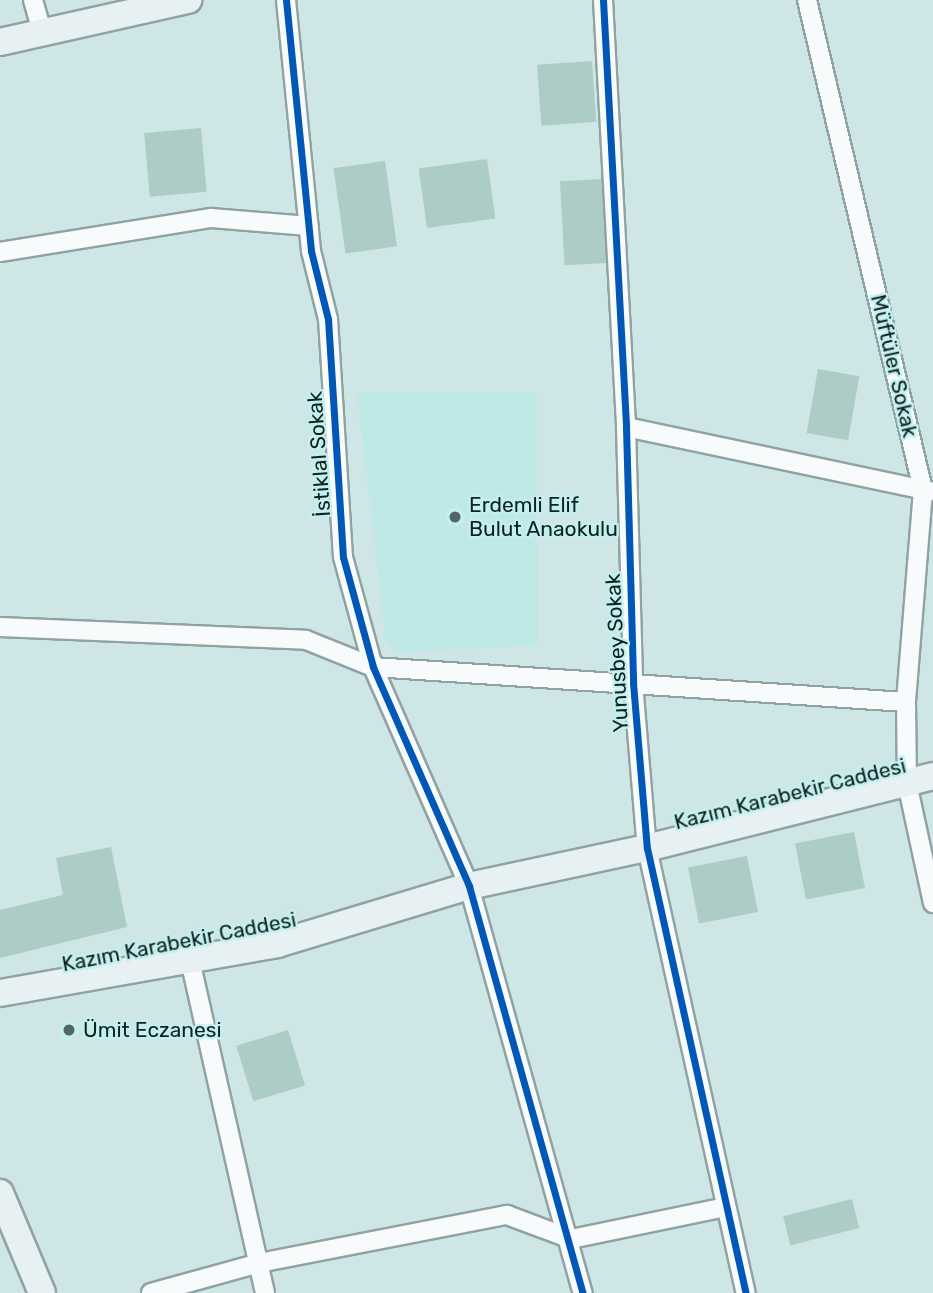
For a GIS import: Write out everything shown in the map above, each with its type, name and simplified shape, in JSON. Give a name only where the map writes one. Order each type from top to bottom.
[{"type":"street","points":[[33,0],[43,34]]},
{"type":"street","points":[[0,42],[188,0]]},
{"type":"street","name":"İstiklal Sokak","points":[[286,0],[309,226],[328,319],[343,557],[373,667],[469,886],[571,1239],[583,1293]]},
{"type":"street","name":"Yunusbey Sokak","points":[[603,0],[626,428],[633,683],[647,848],[746,1293]]},
{"type":"street","name":"Müftüler Sokak","points":[[807,0],[928,491],[906,702],[907,783],[933,903]]},
{"type":"street","points":[[0,252],[211,218],[309,226]]},
{"type":"street","points":[[626,428],[928,491]]},
{"type":"street","points":[[0,627],[306,640],[373,667],[906,702]]},
{"type":"street","name":"Kazım Karabekir Caddesi","points":[[0,993],[277,944],[469,886],[647,848],[933,776]]},
{"type":"street","points":[[190,960],[265,1293]]},
{"type":"street","points":[[0,1193],[42,1293]]},
{"type":"street","points":[[151,1293],[259,1263],[507,1214],[528,1219],[571,1239],[726,1207]]},
{"type":"shaded area","name":"Erdemli Elif Bulut Anaokulu","points":[[357,392],[537,393],[538,645],[397,652],[386,641]]},
{"type":"building","points":[[592,61],[596,122],[541,126],[537,65]]},
{"type":"building","points":[[201,128],[207,192],[150,197],[144,133]]},
{"type":"building","points":[[487,159],[495,218],[427,228],[419,169]]},
{"type":"building","points":[[385,161],[397,246],[345,253],[334,168]]},
{"type":"building","points":[[603,179],[607,263],[564,265],[560,181]]},
{"type":"building","points":[[818,369],[859,376],[848,440],[807,433]]},
{"type":"building","points":[[854,832],[865,888],[806,899],[795,843]]},
{"type":"building","points":[[111,847],[127,927],[0,958],[0,910],[63,895],[56,858]]},
{"type":"building","points":[[747,856],[758,912],[699,923],[688,867]]},
{"type":"building","points":[[288,1030],[305,1085],[253,1101],[236,1046]]},
{"type":"building","points":[[852,1199],[859,1228],[790,1245],[783,1216]]},
{"type":"cycle path","points":[[286,0],[311,251],[328,319],[343,557],[373,667],[469,886],[583,1293]]},
{"type":"cycle path","points":[[603,0],[626,427],[633,683],[647,848],[746,1293]]},
{"type":"place","name":"Erdemli Elif Bulut Anaokulu","points":[[455,517]]},
{"type":"place","name":"Ümit Eczanesi","points":[[69,1030]]}]
